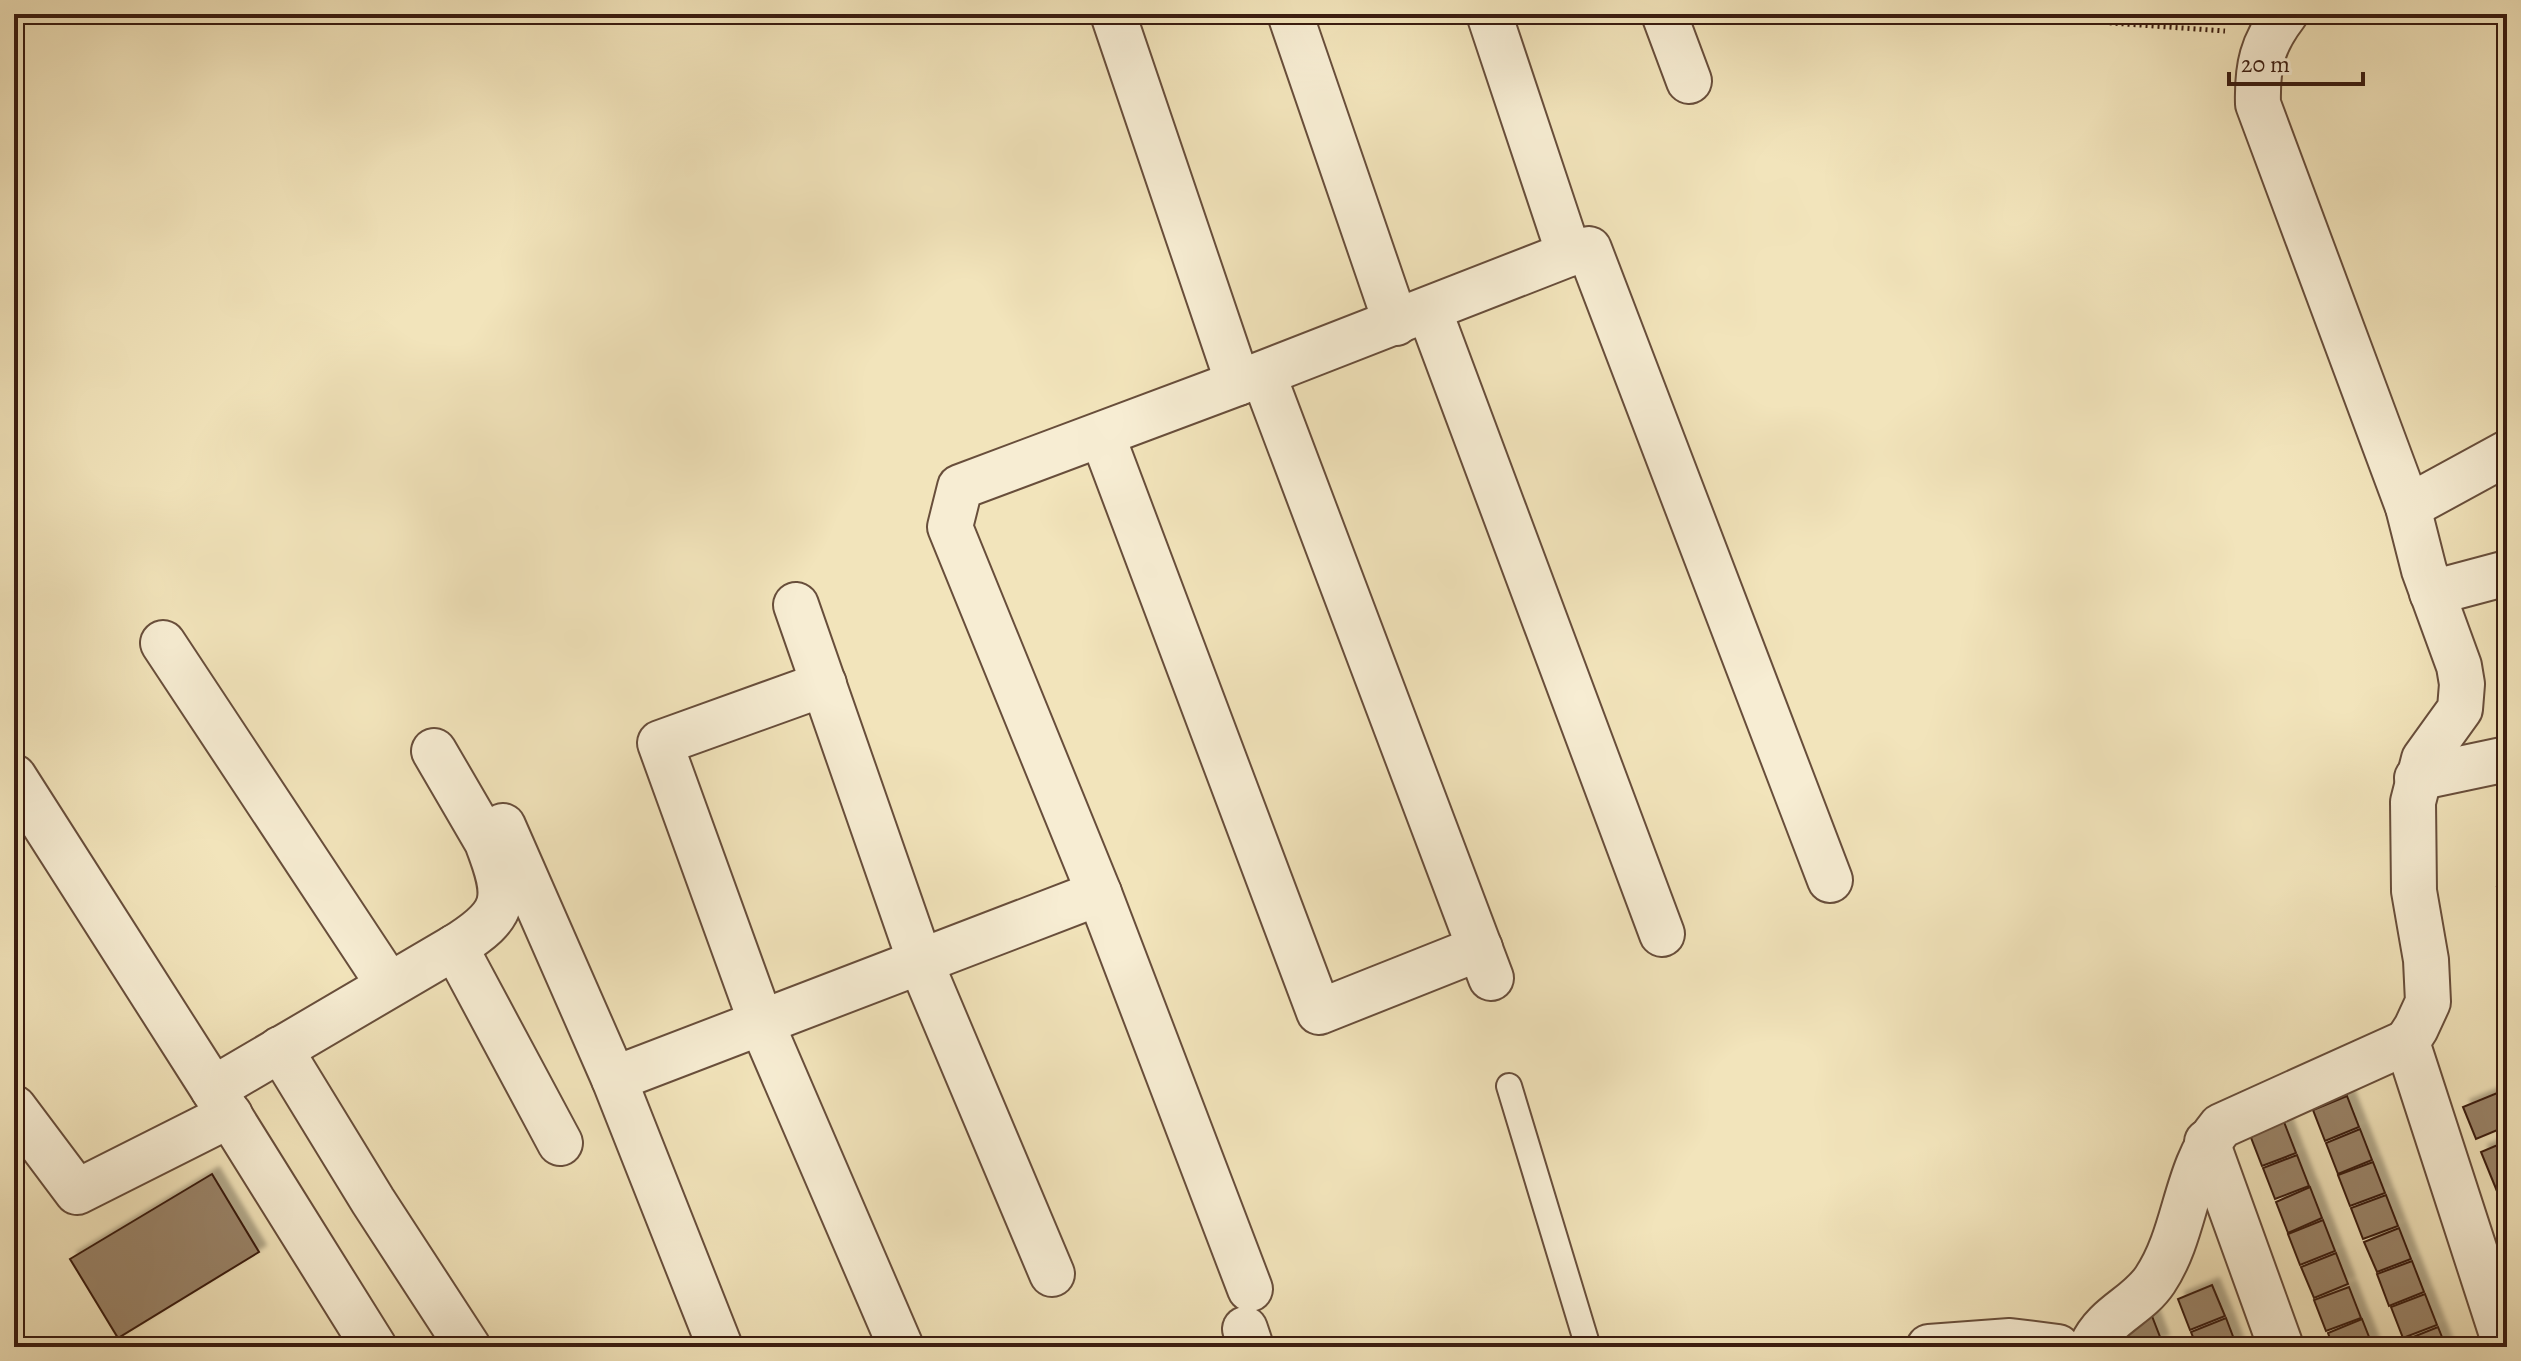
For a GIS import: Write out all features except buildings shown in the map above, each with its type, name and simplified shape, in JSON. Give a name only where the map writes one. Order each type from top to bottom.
[{"type":"street","points":[[1102,435],[1319,1012],[1486,963],[1251,379],[1113,14]]},
{"type":"street","points":[[1290,14],[1662,934]]},
{"type":"street","points":[[1489,14],[1569,254]]},
{"type":"street","points":[[1664,14],[1689,81]]},
{"type":"street","points":[[2091,1347],[2105,1324],[2154,1282],[2173,1244],[2198,1160],[2207,1142],[2226,1122],[2407,1042],[2428,1002],[2426,960],[2414,891],[2413,802],[2424,759],[2460,709],[2459,666],[2432,593],[2408,507],[2258,104],[2260,59],[2278,24]]},
{"type":"street","points":[[1249,1322],[1099,893],[950,527],[960,487],[1251,379],[1569,254],[1589,249],[1830,880]]},
{"type":"street","points":[[2408,507],[2507,453]]},
{"type":"street","points":[[2432,593],[2507,573]]},
{"type":"street","points":[[796,605],[920,961],[1052,1274]]},
{"type":"street","points":[[163,643],[389,985]]},
{"type":"street","points":[[824,684],[660,743],[761,1022],[901,1347]]},
{"type":"street","points":[[14,1108],[77,1192],[222,1102],[280,1049],[455,947],[492,921],[500,901],[500,886],[487,842],[434,751]]},
{"type":"street","points":[[2417,778],[2507,759]]},
{"type":"street","points":[[14,777],[374,1347]]},
{"type":"street","points":[[503,826],[614,1079],[720,1347]]},
{"type":"street","points":[[614,1079],[1099,893]]},
{"type":"street","points":[[455,947],[560,1143]]},
{"type":"street","points":[[2407,1042],[2506,1347]]},
{"type":"street","points":[[280,1049],[373,1201],[468,1347]]},
{"type":"street","points":[[2207,1142],[2281,1347]]},
{"type":"street","points":[[1929,1347],[2010,1341],[2058,1347]]},
{"type":"lane","points":[[1509,1086],[1588,1347]]},
{"type":"path","points":[[1984,14],[2278,24]]}]
